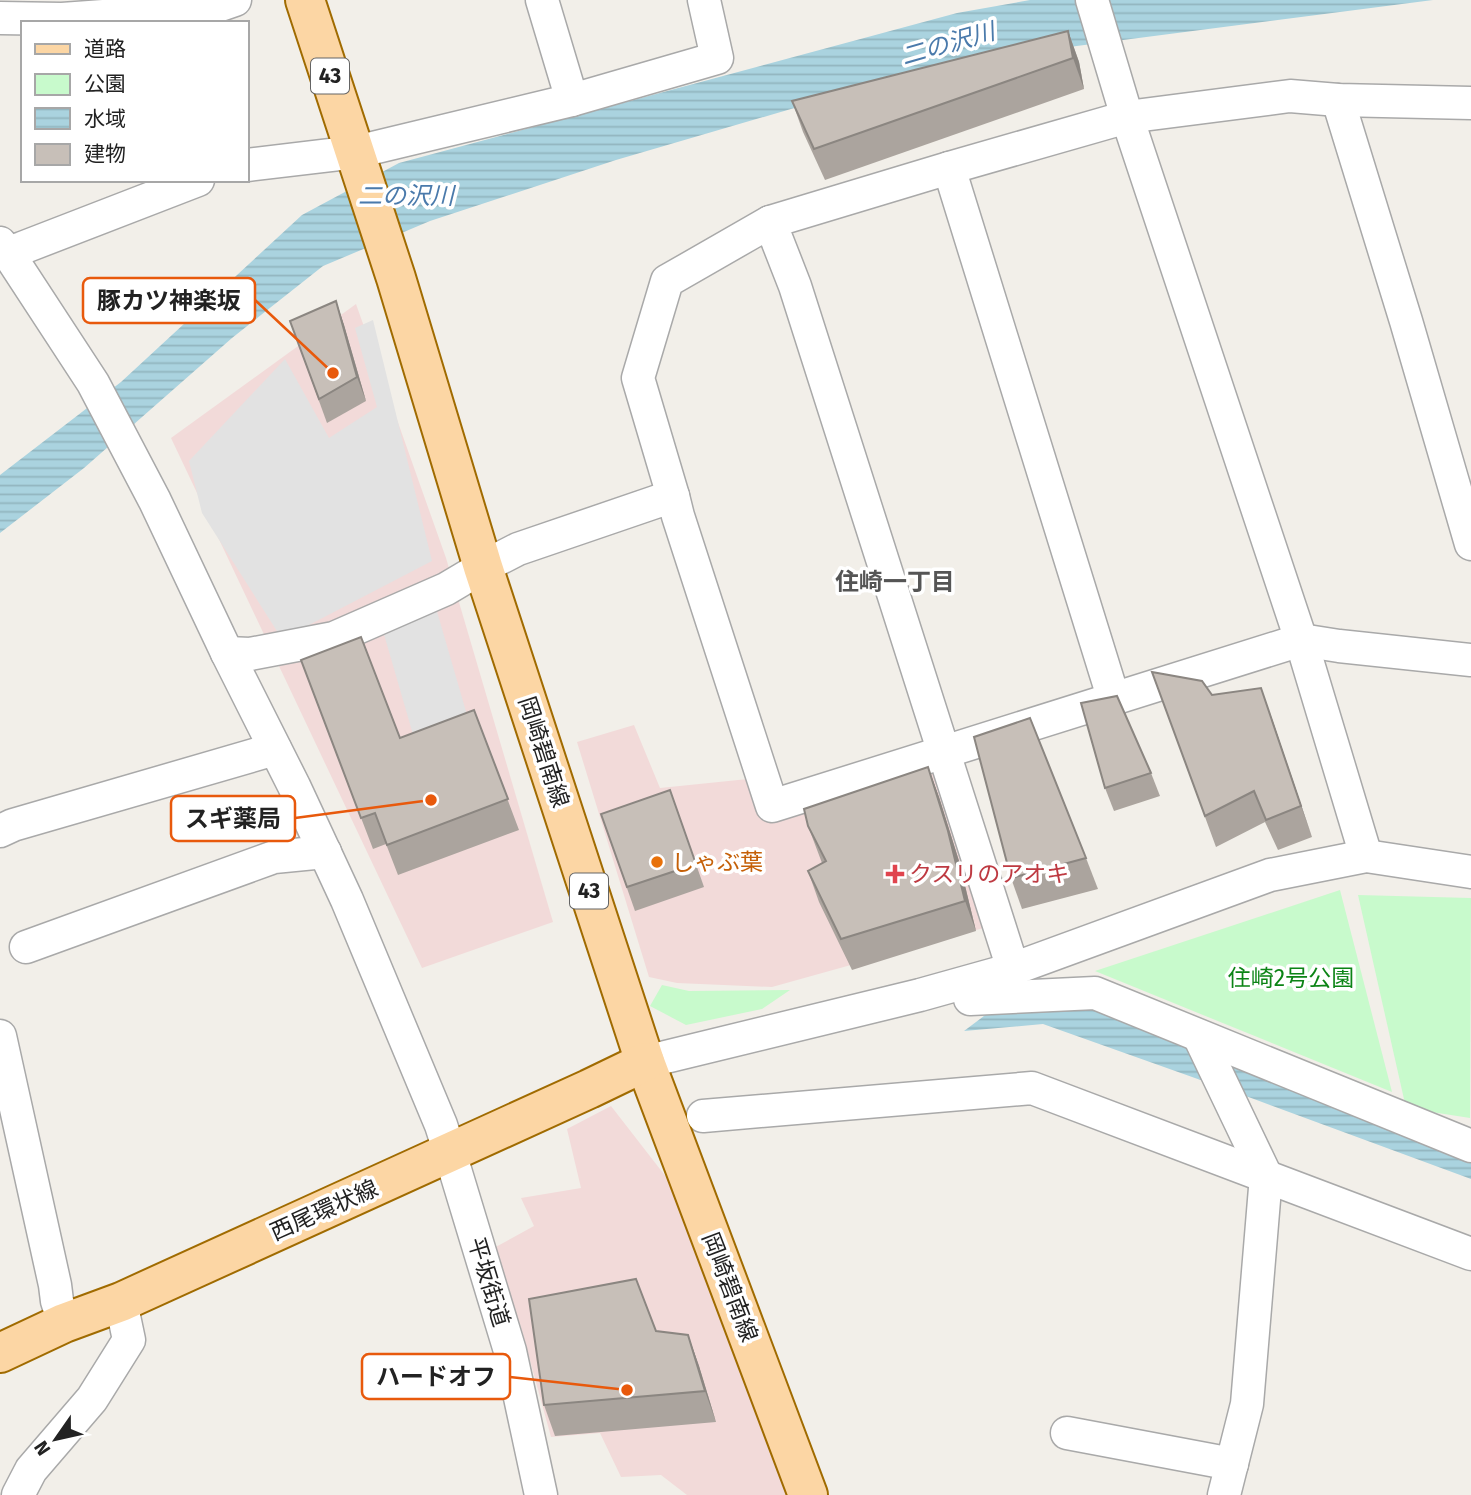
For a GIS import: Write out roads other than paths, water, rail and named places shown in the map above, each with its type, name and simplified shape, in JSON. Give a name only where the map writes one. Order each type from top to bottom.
[{"type":"main road","name":"岡崎碧南線","points":[[305,0],[396,278],[483,566],[645,1062],[808,1495]]},
{"type":"main road","name":"西尾環状線","points":[[0,1353],[64,1323],[121,1302],[645,1062]]},
{"type":"street","points":[[0,18],[62,19],[212,8],[235,0]]},
{"type":"street","points":[[542,0],[572,100]]},
{"type":"street","points":[[248,165],[356,152],[572,100],[717,58],[704,0]]},
{"type":"street","points":[[1092,0],[1127,117],[1301,640],[1366,856]]},
{"type":"street","points":[[1471,103],[1338,100],[1290,96],[1127,117],[770,222],[667,281],[638,378],[678,516],[772,806],[1301,640],[1471,660]]},
{"type":"street","points":[[1338,100],[1471,544]]},
{"type":"street","points":[[949,168],[1114,700]]},
{"type":"street","points":[[3,249],[192,182]]},
{"type":"street","points":[[770,222],[795,286],[1013,969]]},
{"type":"street","name":"平坂街道","points":[[3,249],[93,383],[155,501],[347,900],[441,1125],[510,1351],[541,1495]]},
{"type":"street","points":[[227,653],[250,654],[334,638],[446,589],[483,566],[518,549],[673,496]]},
{"type":"street","points":[[0,831],[275,749]]},
{"type":"street","points":[[26,947],[274,857],[325,852]]},
{"type":"street","points":[[645,1062],[920,995],[1013,969],[1270,875],[1366,856],[1471,872]]},
{"type":"street","points":[[971,999],[1095,993],[1203,1044],[1471,1146]]},
{"type":"street","points":[[0,1036],[64,1323]]},
{"type":"street","points":[[1203,1044],[1266,1176],[1247,1404],[1224,1495]]},
{"type":"street","points":[[703,1116],[1032,1088],[1471,1254]]},
{"type":"street","points":[[18,1495],[31,1470],[92,1399],[129,1340],[121,1302]]},
{"type":"street","points":[[1067,1433],[1232,1464]]},
{"type":"water","name":"二の沢川","points":[[1030,0],[1433,0],[1038,51],[808,104],[616,160],[430,221],[323,266],[232,338],[84,468],[0,533],[0,475],[121,382],[302,215],[399,163],[957,13]]},
{"type":"water","points":[[1086,1001],[1471,1155],[1471,1179],[1043,1024],[964,1031],[992,1010]]},
{"type":"place","name":"豚カツ神楽坂","points":[[333,373]]},
{"type":"place","name":"スギ薬局","points":[[431,800]]},
{"type":"place","name":"しゃぶ葉","points":[[657,862]]},
{"type":"place","name":"クスリのアオキ","points":[[895,874]]},
{"type":"place","name":"ハードオフ","points":[[627,1390]]},
{"type":"district","name":"住崎一丁目","points":[[895,582]]},
{"type":"park label","name":"住崎2号公園","points":[[1291,978]]}]
